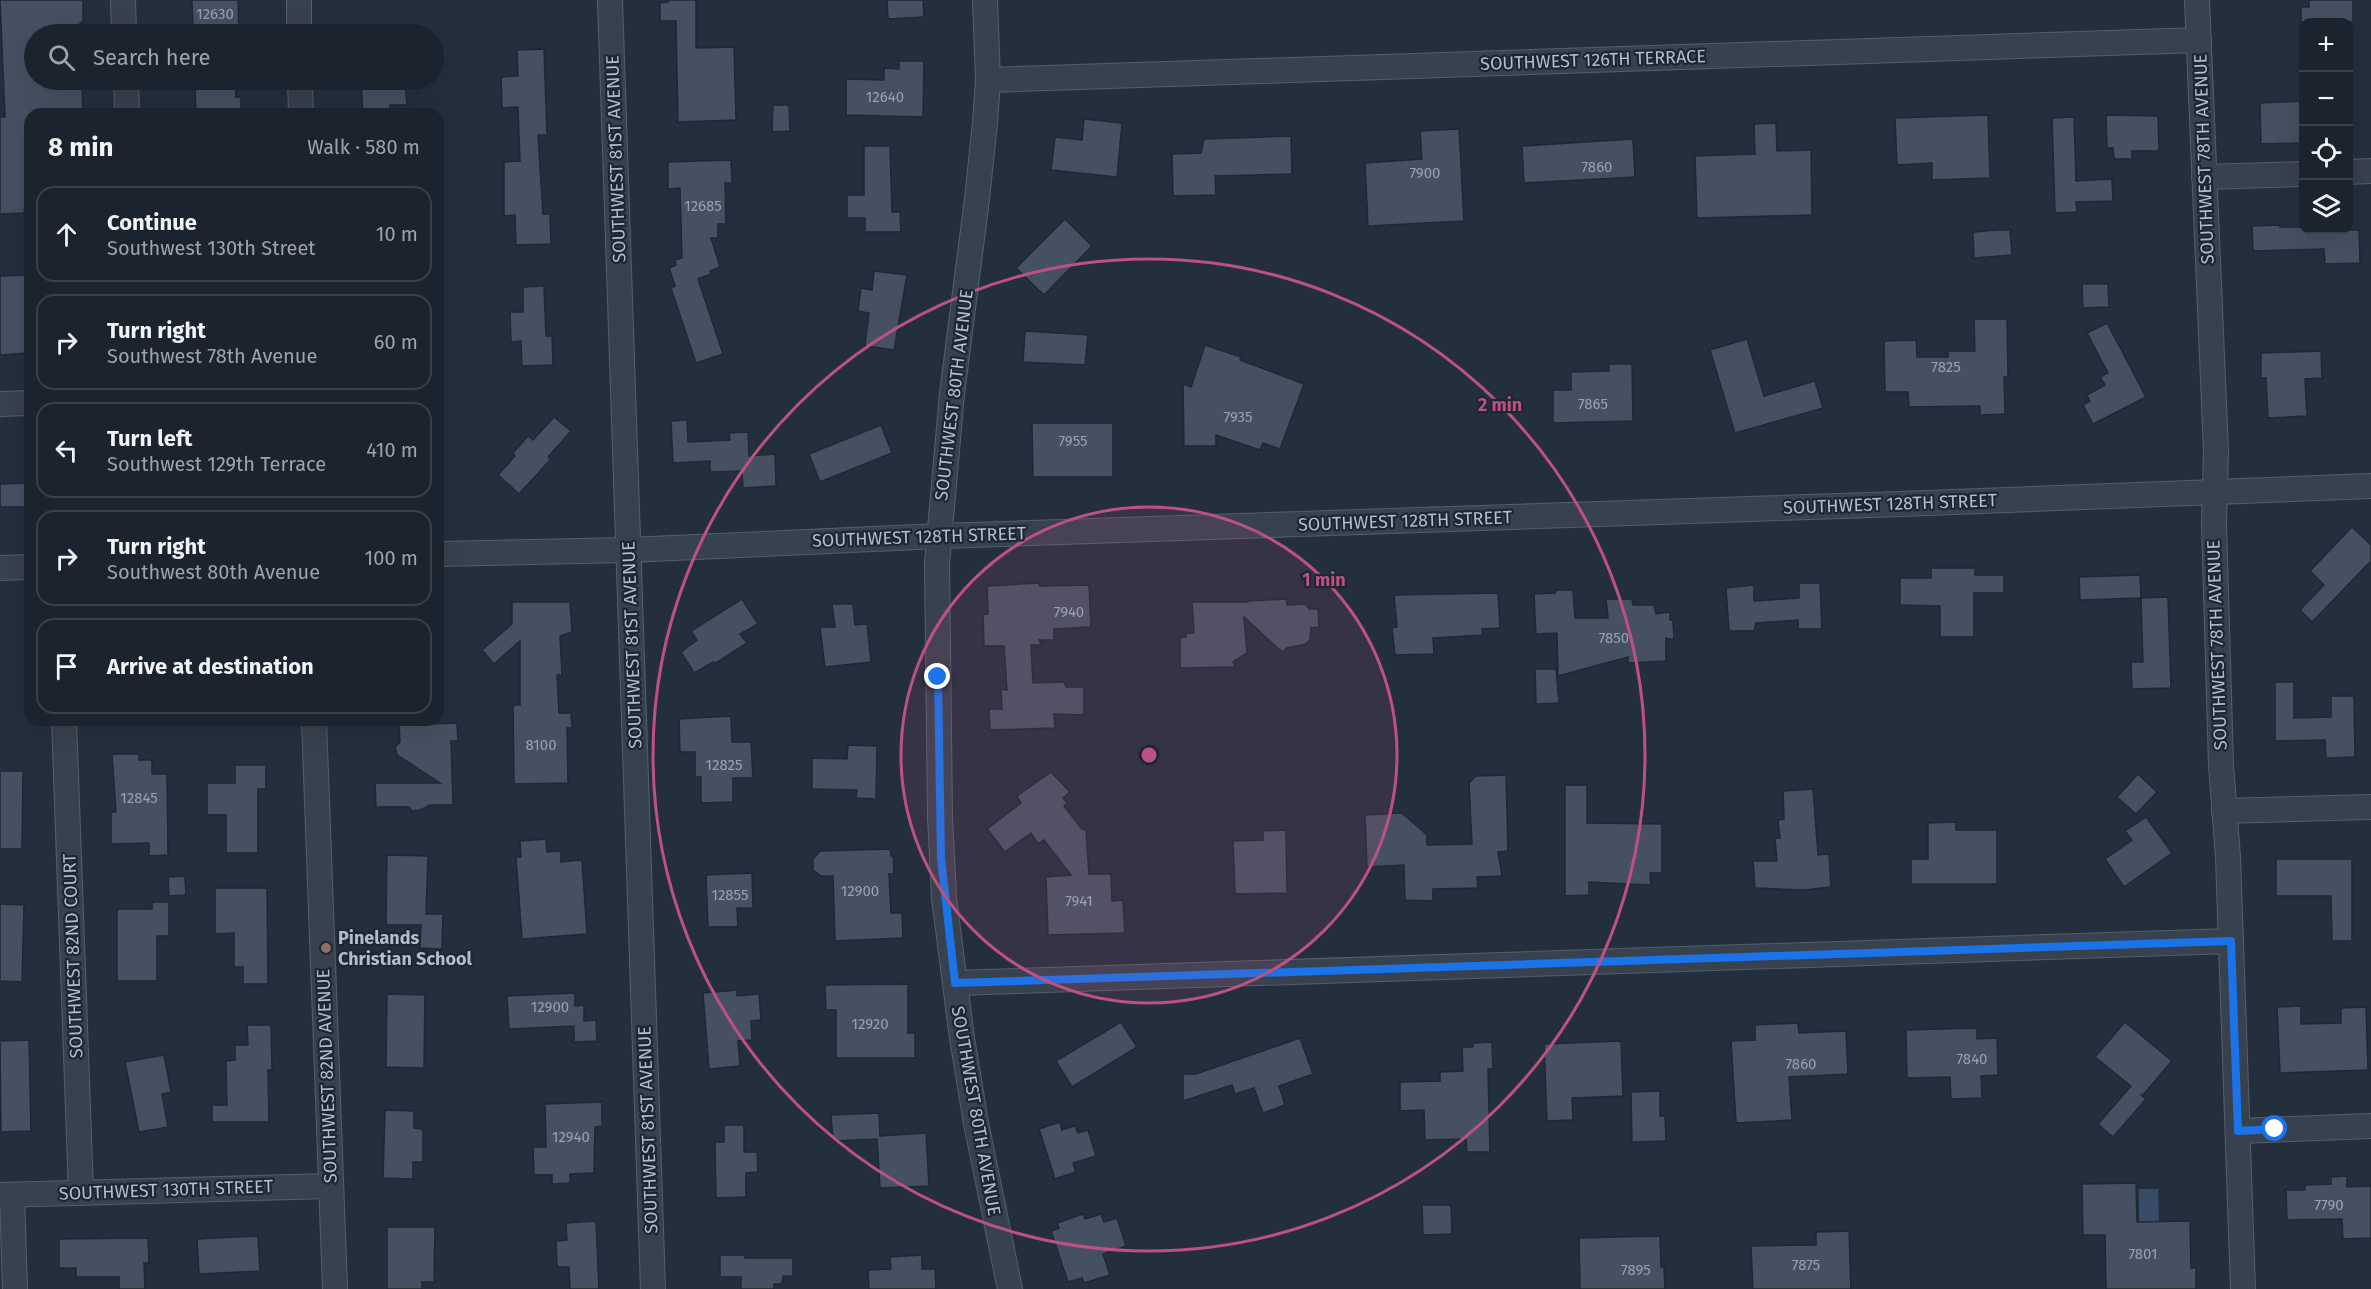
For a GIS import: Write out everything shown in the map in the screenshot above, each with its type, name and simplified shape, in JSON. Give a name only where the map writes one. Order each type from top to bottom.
[{"type":"street","points":[[123,0],[124,24]]},
{"type":"street","points":[[299,0],[299,24]]},
{"type":"street","name":"SOUTHWEST 81ST AVENUE","points":[[610,0],[653,1289]]},
{"type":"street","name":"SOUTHWEST 80TH AVENUE","points":[[985,0],[988,80],[978,199],[952,394],[937,563],[939,817],[955,983],[976,1123],[1010,1289]]},
{"type":"street","name":"SOUTHWEST 78TH AVENUE","points":[[2198,0],[2216,451],[2214,491],[2220,754],[2231,941],[2243,1289]]},
{"type":"street","name":"SOUTHWEST 126TH TERRACE","points":[[988,80],[2199,40]]},
{"type":"street","points":[[126,90],[127,108]]},
{"type":"street","points":[[300,90],[301,108]]},
{"type":"street","points":[[2353,172],[2371,171]]},
{"type":"street","points":[[2205,177],[2299,174]]},
{"type":"street","points":[[0,404],[24,403]]},
{"type":"street","name":"SOUTHWEST 128TH STREET","points":[[444,554],[628,550],[939,536],[1889,505],[2371,486]]},
{"type":"street","points":[[0,568],[24,567]]},
{"type":"street","name":"SOUTHWEST 82ND COURT","points":[[64,726],[81,1192]]},
{"type":"street","name":"SOUTHWEST 82ND AVENUE","points":[[314,726],[335,1289]]},
{"type":"street","points":[[2224,812],[2371,807]]},
{"type":"street","points":[[955,983],[2231,941]]},
{"type":"street","points":[[2238,1131],[2371,1126]]},
{"type":"street","name":"SOUTHWEST 130TH STREET","points":[[6,1195],[331,1186]]},
{"type":"street","points":[[6,1195],[15,1289]]},
{"type":"water","points":[[2139,1189],[2158,1189],[2159,1228],[2139,1228]]},
{"type":"building","points":[[0,0],[83,0],[83,22],[80,24],[24,24],[24,90],[82,90],[83,108],[24,108],[24,213],[0,214],[0,117],[5,117]]},
{"type":"building","points":[[192,0],[238,0],[239,24],[193,24]]},
{"type":"building","points":[[667,0],[696,0],[696,48],[734,47],[736,120],[678,122],[676,21],[660,21],[660,3],[668,2]]},
{"type":"building","points":[[887,0],[923,0],[924,17],[888,19]]},
{"type":"building","points":[[2309,0],[2353,0],[2353,18],[2301,18],[2301,7],[2309,7]]},
{"type":"building","points":[[544,49],[547,135],[538,135],[543,214],[550,214],[551,244],[516,245],[515,215],[504,216],[504,162],[520,161],[518,107],[502,108],[501,77],[518,76],[517,50]]},
{"type":"building","points":[[899,61],[924,61],[923,117],[846,115],[846,79],[884,80],[884,68],[899,69]]},
{"type":"building","points":[[195,90],[236,90],[236,97],[241,97],[241,108],[196,108]]},
{"type":"building","points":[[362,90],[406,90],[407,105],[390,105],[390,108],[363,108]]},
{"type":"building","points":[[2299,101],[2299,143],[2261,144],[2260,103]]},
{"type":"building","points":[[773,105],[789,105],[790,131],[772,132]]},
{"type":"building","points":[[1988,115],[1990,178],[1932,180],[1932,163],[1897,165],[1895,118]]},
{"type":"building","points":[[2106,115],[2158,116],[2159,151],[2132,151],[2132,159],[2114,159],[2113,148],[2107,148]]},
{"type":"building","points":[[2074,117],[2076,181],[2112,179],[2113,201],[2076,202],[2077,212],[2055,213],[2052,118]]},
{"type":"building","points":[[1084,119],[1122,123],[1117,177],[1051,170],[1055,137],[1082,140]]},
{"type":"building","points":[[1776,123],[1777,151],[1811,150],[1812,215],[1697,218],[1695,156],[1755,154],[1754,124]]},
{"type":"building","points":[[1459,129],[1464,221],[1368,226],[1365,163],[1422,159],[1420,131]]},
{"type":"building","points":[[1291,136],[1292,174],[1215,176],[1216,195],[1173,196],[1172,154],[1201,153],[1204,139]]},
{"type":"building","points":[[1633,139],[1635,177],[1524,183],[1522,146]]},
{"type":"building","points":[[864,146],[890,146],[892,212],[900,212],[901,232],[865,232],[865,218],[847,218],[847,195],[864,195]]},
{"type":"building","points":[[731,160],[732,183],[725,183],[726,224],[718,224],[718,238],[711,238],[720,267],[710,271],[711,274],[698,279],[723,354],[696,363],[671,288],[675,286],[669,268],[676,265],[675,260],[682,258],[680,188],[668,189],[668,162]]},
{"type":"building","points":[[1065,219],[1092,246],[1044,295],[1016,268]]},
{"type":"building","points":[[2252,226],[2299,227],[2299,234],[2353,234],[2353,230],[2359,230],[2360,263],[2325,264],[2324,249],[2253,251]]},
{"type":"building","points":[[2010,230],[2012,255],[1974,258],[1973,232]]},
{"type":"building","points":[[874,271],[907,275],[894,350],[865,346],[869,313],[858,311],[861,288],[872,290]]},
{"type":"building","points":[[24,275],[24,353],[0,355],[0,276]]},
{"type":"building","points":[[2082,284],[2108,284],[2109,307],[2083,308]]},
{"type":"building","points":[[544,286],[546,336],[552,336],[553,365],[522,366],[521,341],[511,342],[510,312],[523,312],[523,287]]},
{"type":"building","points":[[1974,319],[2007,319],[2008,377],[2004,377],[2005,414],[1980,415],[1980,406],[1909,407],[1908,392],[1885,392],[1884,341],[1916,340],[1917,357],[1948,357],[1948,351],[1975,351]]},
{"type":"building","points":[[2107,323],[2146,397],[2093,424],[2083,405],[2090,401],[2087,395],[2105,385],[2100,377],[2108,373],[2087,333]]},
{"type":"building","points":[[1025,331],[1088,335],[1085,365],[1023,362]]},
{"type":"building","points":[[1747,339],[1764,396],[1815,381],[1823,408],[1735,433],[1710,350]]},
{"type":"building","points":[[1205,345],[1241,357],[1240,360],[1304,384],[1280,449],[1263,443],[1260,450],[1216,435],[1216,446],[1184,446],[1183,384],[1191,387]]},
{"type":"building","points":[[2321,351],[2322,378],[2305,379],[2307,416],[2268,418],[2266,378],[2261,378],[2261,353]]},
{"type":"building","points":[[1609,364],[1632,364],[1633,421],[1553,423],[1553,390],[1571,390],[1571,372],[1609,371]]},
{"type":"building","points":[[554,417],[571,431],[548,457],[551,459],[519,494],[498,475],[515,456],[513,453],[528,436],[533,440]]},
{"type":"building","points":[[687,420],[688,442],[730,440],[729,433],[748,432],[749,456],[775,454],[776,486],[743,488],[742,471],[710,472],[710,461],[673,463],[671,421]]},
{"type":"building","points":[[1032,423],[1113,423],[1113,477],[1033,477]]},
{"type":"building","points":[[881,425],[892,453],[820,482],[809,454]]},
{"type":"building","points":[[24,483],[24,507],[0,507],[0,484]]},
{"type":"building","points":[[2352,527],[2371,545],[2371,561],[2312,622],[2300,610],[2324,585],[2310,571]]},
{"type":"building","points":[[1931,568],[1975,568],[1975,575],[2004,575],[2004,593],[1974,593],[1974,637],[1940,637],[1940,606],[1900,605],[1900,578],[1931,578]]},
{"type":"building","points":[[2140,575],[2141,598],[2080,600],[2079,577]]},
{"type":"building","points":[[1038,583],[1040,586],[1089,585],[1091,627],[1054,629],[1054,640],[1039,640],[1041,645],[1031,645],[1033,683],[1064,682],[1066,687],[1084,687],[1084,715],[1054,714],[1055,728],[990,730],[989,709],[1002,709],[1001,689],[1007,690],[1004,646],[984,646],[983,615],[988,614],[987,586]]},
{"type":"building","points":[[1799,583],[1820,583],[1822,629],[1798,629],[1798,620],[1756,623],[1754,631],[1729,631],[1726,588],[1754,585],[1754,601],[1799,598]]},
{"type":"building","points":[[1556,590],[1573,590],[1575,618],[1608,618],[1606,599],[1632,599],[1633,605],[1654,605],[1656,614],[1670,612],[1670,620],[1673,620],[1674,640],[1666,638],[1666,661],[1628,663],[1628,657],[1558,676],[1557,633],[1536,634],[1534,594],[1555,593]]},
{"type":"building","points":[[1498,593],[1500,628],[1482,629],[1483,635],[1433,638],[1434,654],[1395,655],[1392,628],[1397,627],[1394,595]]},
{"type":"building","points":[[2168,597],[2171,688],[2132,689],[2131,662],[2143,662],[2141,598]]},
{"type":"building","points":[[742,599],[758,624],[740,634],[747,643],[716,663],[713,662],[694,673],[681,652],[697,640],[691,631]]},
{"type":"building","points":[[1286,599],[1287,605],[1306,604],[1309,609],[1318,609],[1319,627],[1311,628],[1310,640],[1306,644],[1287,648],[1282,652],[1244,617],[1247,653],[1233,662],[1235,667],[1180,668],[1180,637],[1186,637],[1186,633],[1194,633],[1192,602]]},
{"type":"building","points":[[512,602],[570,602],[572,632],[560,636],[562,675],[557,675],[559,713],[571,713],[572,728],[567,728],[568,783],[514,784],[513,705],[520,705],[520,641],[494,664],[482,650],[512,624]]},
{"type":"building","points":[[832,604],[853,604],[855,625],[867,624],[871,662],[825,667],[820,627],[835,627]]},
{"type":"building","points":[[1535,669],[1556,669],[1559,703],[1536,704]]},
{"type":"building","points":[[2275,682],[2294,682],[2294,718],[2331,717],[2331,696],[2354,696],[2355,757],[2326,758],[2325,740],[2275,741]]},
{"type":"building","points":[[731,716],[732,742],[751,742],[753,778],[733,778],[733,802],[701,803],[701,777],[695,777],[695,752],[680,752],[679,719]]},
{"type":"building","points":[[444,723],[457,723],[458,741],[451,741],[453,805],[430,805],[412,811],[409,807],[376,807],[375,783],[440,783],[397,755],[395,747],[400,742],[399,726],[444,726]]},
{"type":"building","points":[[848,745],[877,746],[876,799],[856,798],[857,790],[812,789],[812,758],[847,759]]},
{"type":"building","points":[[112,754],[139,754],[139,760],[152,760],[152,774],[167,774],[168,855],[149,856],[149,843],[111,844],[111,812],[116,812]]},
{"type":"building","points":[[235,765],[266,765],[266,789],[258,789],[258,853],[226,853],[226,815],[207,815],[207,783],[235,783]]},
{"type":"building","points":[[0,771],[23,771],[22,849],[0,849]]},
{"type":"building","points":[[1051,772],[1070,792],[1063,798],[1067,803],[1064,806],[1082,829],[1086,830],[1089,874],[1111,874],[1112,901],[1123,900],[1125,933],[1048,935],[1046,877],[1071,875],[1044,840],[1038,844],[1031,833],[1005,852],[987,829],[1021,803],[1017,796]]},
{"type":"building","points":[[2138,774],[2157,792],[2136,814],[2117,797]]},
{"type":"building","points":[[1506,775],[1508,851],[1498,852],[1502,876],[1477,877],[1478,888],[1433,889],[1433,901],[1405,900],[1404,865],[1367,867],[1365,815],[1402,813],[1427,835],[1427,845],[1472,844],[1469,783],[1476,776]]},
{"type":"building","points":[[1565,785],[1587,785],[1587,823],[1662,824],[1662,873],[1650,873],[1651,885],[1589,882],[1589,895],[1565,896]]},
{"type":"building","points":[[1813,789],[1818,855],[1829,854],[1831,887],[1804,890],[1755,888],[1753,861],[1777,861],[1775,838],[1780,838],[1778,820],[1784,819],[1783,791]]},
{"type":"building","points":[[2146,817],[2172,853],[2124,887],[2105,859],[2132,840],[2125,831]]},
{"type":"building","points":[[1956,822],[1956,830],[1997,830],[1997,884],[1911,884],[1911,859],[1928,859],[1928,823]]},
{"type":"building","points":[[1286,830],[1287,893],[1235,894],[1233,841],[1263,840],[1263,831]]},
{"type":"building","points":[[546,839],[547,852],[561,851],[561,862],[582,860],[587,934],[522,939],[516,857],[521,857],[520,841]]},
{"type":"building","points":[[890,849],[891,856],[893,856],[894,874],[889,874],[891,913],[902,913],[903,938],[835,941],[833,876],[821,876],[813,870],[813,859],[820,851]]},
{"type":"building","points":[[387,855],[428,856],[426,914],[443,914],[442,949],[420,948],[421,925],[386,925]]},
{"type":"building","points":[[2276,859],[2352,859],[2352,941],[2332,941],[2331,896],[2276,896]]},
{"type":"building","points":[[752,873],[753,908],[737,908],[738,927],[708,927],[706,875]]},
{"type":"building","points":[[185,876],[186,895],[169,896],[168,877]]},
{"type":"building","points":[[215,888],[267,888],[268,984],[243,984],[243,967],[234,967],[234,933],[215,934]]},
{"type":"building","points":[[152,902],[169,902],[169,936],[157,936],[157,981],[117,981],[117,909],[152,909]]},
{"type":"building","points":[[0,904],[24,905],[22,982],[0,981]]},
{"type":"building","points":[[908,984],[908,1033],[915,1033],[915,1058],[836,1058],[836,1010],[826,1010],[825,985]]},
{"type":"building","points":[[737,990],[737,996],[759,994],[761,1020],[751,1021],[752,1040],[738,1041],[740,1066],[709,1069],[703,993]]},
{"type":"building","points":[[575,993],[575,1006],[584,1005],[584,1021],[596,1020],[597,1041],[574,1042],[574,1026],[509,1029],[507,996]]},
{"type":"building","points":[[387,994],[425,995],[424,1068],[386,1067]]},
{"type":"building","points":[[2301,1006],[2301,1024],[2341,1023],[2341,1008],[2366,1007],[2368,1070],[2280,1073],[2277,1007]]},
{"type":"building","points":[[1121,1022],[1137,1047],[1072,1087],[1056,1061]]},
{"type":"building","points":[[2125,1022],[2172,1061],[2142,1096],[2146,1099],[2113,1137],[2098,1124],[2131,1086],[2095,1057]]},
{"type":"building","points":[[1798,1023],[1799,1033],[1846,1031],[1848,1074],[1789,1077],[1792,1120],[1736,1123],[1731,1041],[1755,1040],[1755,1025]]},
{"type":"building","points":[[247,1025],[271,1025],[272,1070],[268,1070],[269,1122],[212,1122],[212,1105],[227,1105],[226,1061],[235,1060],[235,1045],[248,1045]]},
{"type":"building","points":[[1977,1028],[1977,1039],[1997,1038],[1998,1075],[1981,1076],[1982,1098],[1951,1099],[1950,1077],[1907,1078],[1906,1030]]},
{"type":"building","points":[[1300,1038],[1313,1074],[1279,1086],[1285,1105],[1263,1113],[1254,1088],[1235,1094],[1232,1085],[1183,1101],[1183,1074],[1196,1074]]},
{"type":"building","points":[[29,1040],[31,1131],[1,1132],[0,1041]]},
{"type":"building","points":[[1621,1041],[1623,1096],[1572,1098],[1573,1120],[1547,1121],[1544,1044]]},
{"type":"building","points":[[1492,1042],[1493,1069],[1488,1069],[1490,1152],[1467,1152],[1466,1139],[1425,1140],[1424,1110],[1400,1111],[1400,1082],[1440,1081],[1440,1072],[1463,1071],[1462,1047],[1473,1047],[1473,1043]]},
{"type":"building","points":[[164,1055],[171,1092],[162,1094],[168,1127],[139,1132],[125,1062]]},
{"type":"building","points":[[1660,1091],[1660,1116],[1665,1116],[1666,1141],[1632,1142],[1631,1092]]},
{"type":"building","points":[[602,1102],[602,1126],[595,1127],[594,1173],[570,1174],[570,1183],[552,1184],[552,1175],[534,1175],[533,1147],[546,1147],[545,1104]]},
{"type":"building","points":[[385,1110],[414,1111],[414,1128],[423,1129],[423,1162],[413,1162],[413,1179],[383,1178]]},
{"type":"building","points":[[879,1113],[880,1136],[926,1133],[929,1186],[880,1188],[877,1139],[833,1141],[831,1115]]},
{"type":"building","points":[[1060,1122],[1062,1130],[1075,1126],[1078,1133],[1088,1130],[1096,1156],[1073,1163],[1076,1172],[1055,1179],[1039,1129]]},
{"type":"building","points":[[724,1125],[744,1125],[744,1152],[757,1152],[758,1172],[746,1173],[746,1197],[716,1198],[715,1142],[724,1142]]},
{"type":"building","points":[[2347,1176],[2347,1187],[2371,1186],[2371,1238],[2343,1239],[2342,1219],[2287,1220],[2286,1190],[2305,1190],[2305,1185],[2331,1184],[2331,1177]]},
{"type":"building","points":[[2136,1183],[2137,1222],[2190,1221],[2191,1268],[2196,1268],[2196,1289],[2106,1289],[2105,1235],[2083,1235],[2082,1184]]},
{"type":"building","points":[[1422,1205],[1451,1205],[1452,1234],[1423,1235]]},
{"type":"building","points":[[1083,1214],[1085,1219],[1101,1214],[1104,1222],[1117,1218],[1126,1246],[1103,1254],[1110,1275],[1084,1283],[1082,1278],[1068,1282],[1051,1231],[1059,1228],[1057,1223]]},
{"type":"building","points":[[596,1221],[599,1289],[570,1289],[569,1267],[557,1267],[556,1241],[567,1240],[566,1223]]},
{"type":"building","points":[[387,1227],[435,1227],[434,1282],[422,1282],[422,1289],[387,1289]]},
{"type":"building","points":[[1849,1231],[1851,1289],[1753,1289],[1751,1246],[1816,1245],[1816,1232]]},
{"type":"building","points":[[258,1236],[260,1271],[199,1274],[197,1239]]},
{"type":"building","points":[[1660,1236],[1661,1267],[1664,1267],[1665,1289],[1580,1289],[1579,1238]]},
{"type":"building","points":[[148,1238],[149,1263],[144,1263],[145,1289],[119,1289],[119,1277],[76,1277],[76,1268],[59,1268],[59,1239]]},
{"type":"building","points":[[720,1255],[745,1255],[745,1258],[793,1258],[793,1276],[783,1276],[782,1284],[774,1284],[774,1289],[741,1289],[741,1277],[720,1277]]},
{"type":"building","points":[[922,1255],[922,1269],[935,1269],[936,1289],[869,1289],[868,1270],[891,1269],[890,1257]]},
{"type":"place","name":"Pinelands Christian School","points":[[326,948]]},
{"type":"route","points":[[938,677],[941,858],[955,983],[2231,941],[2238,1131],[2275,1129]]}]
